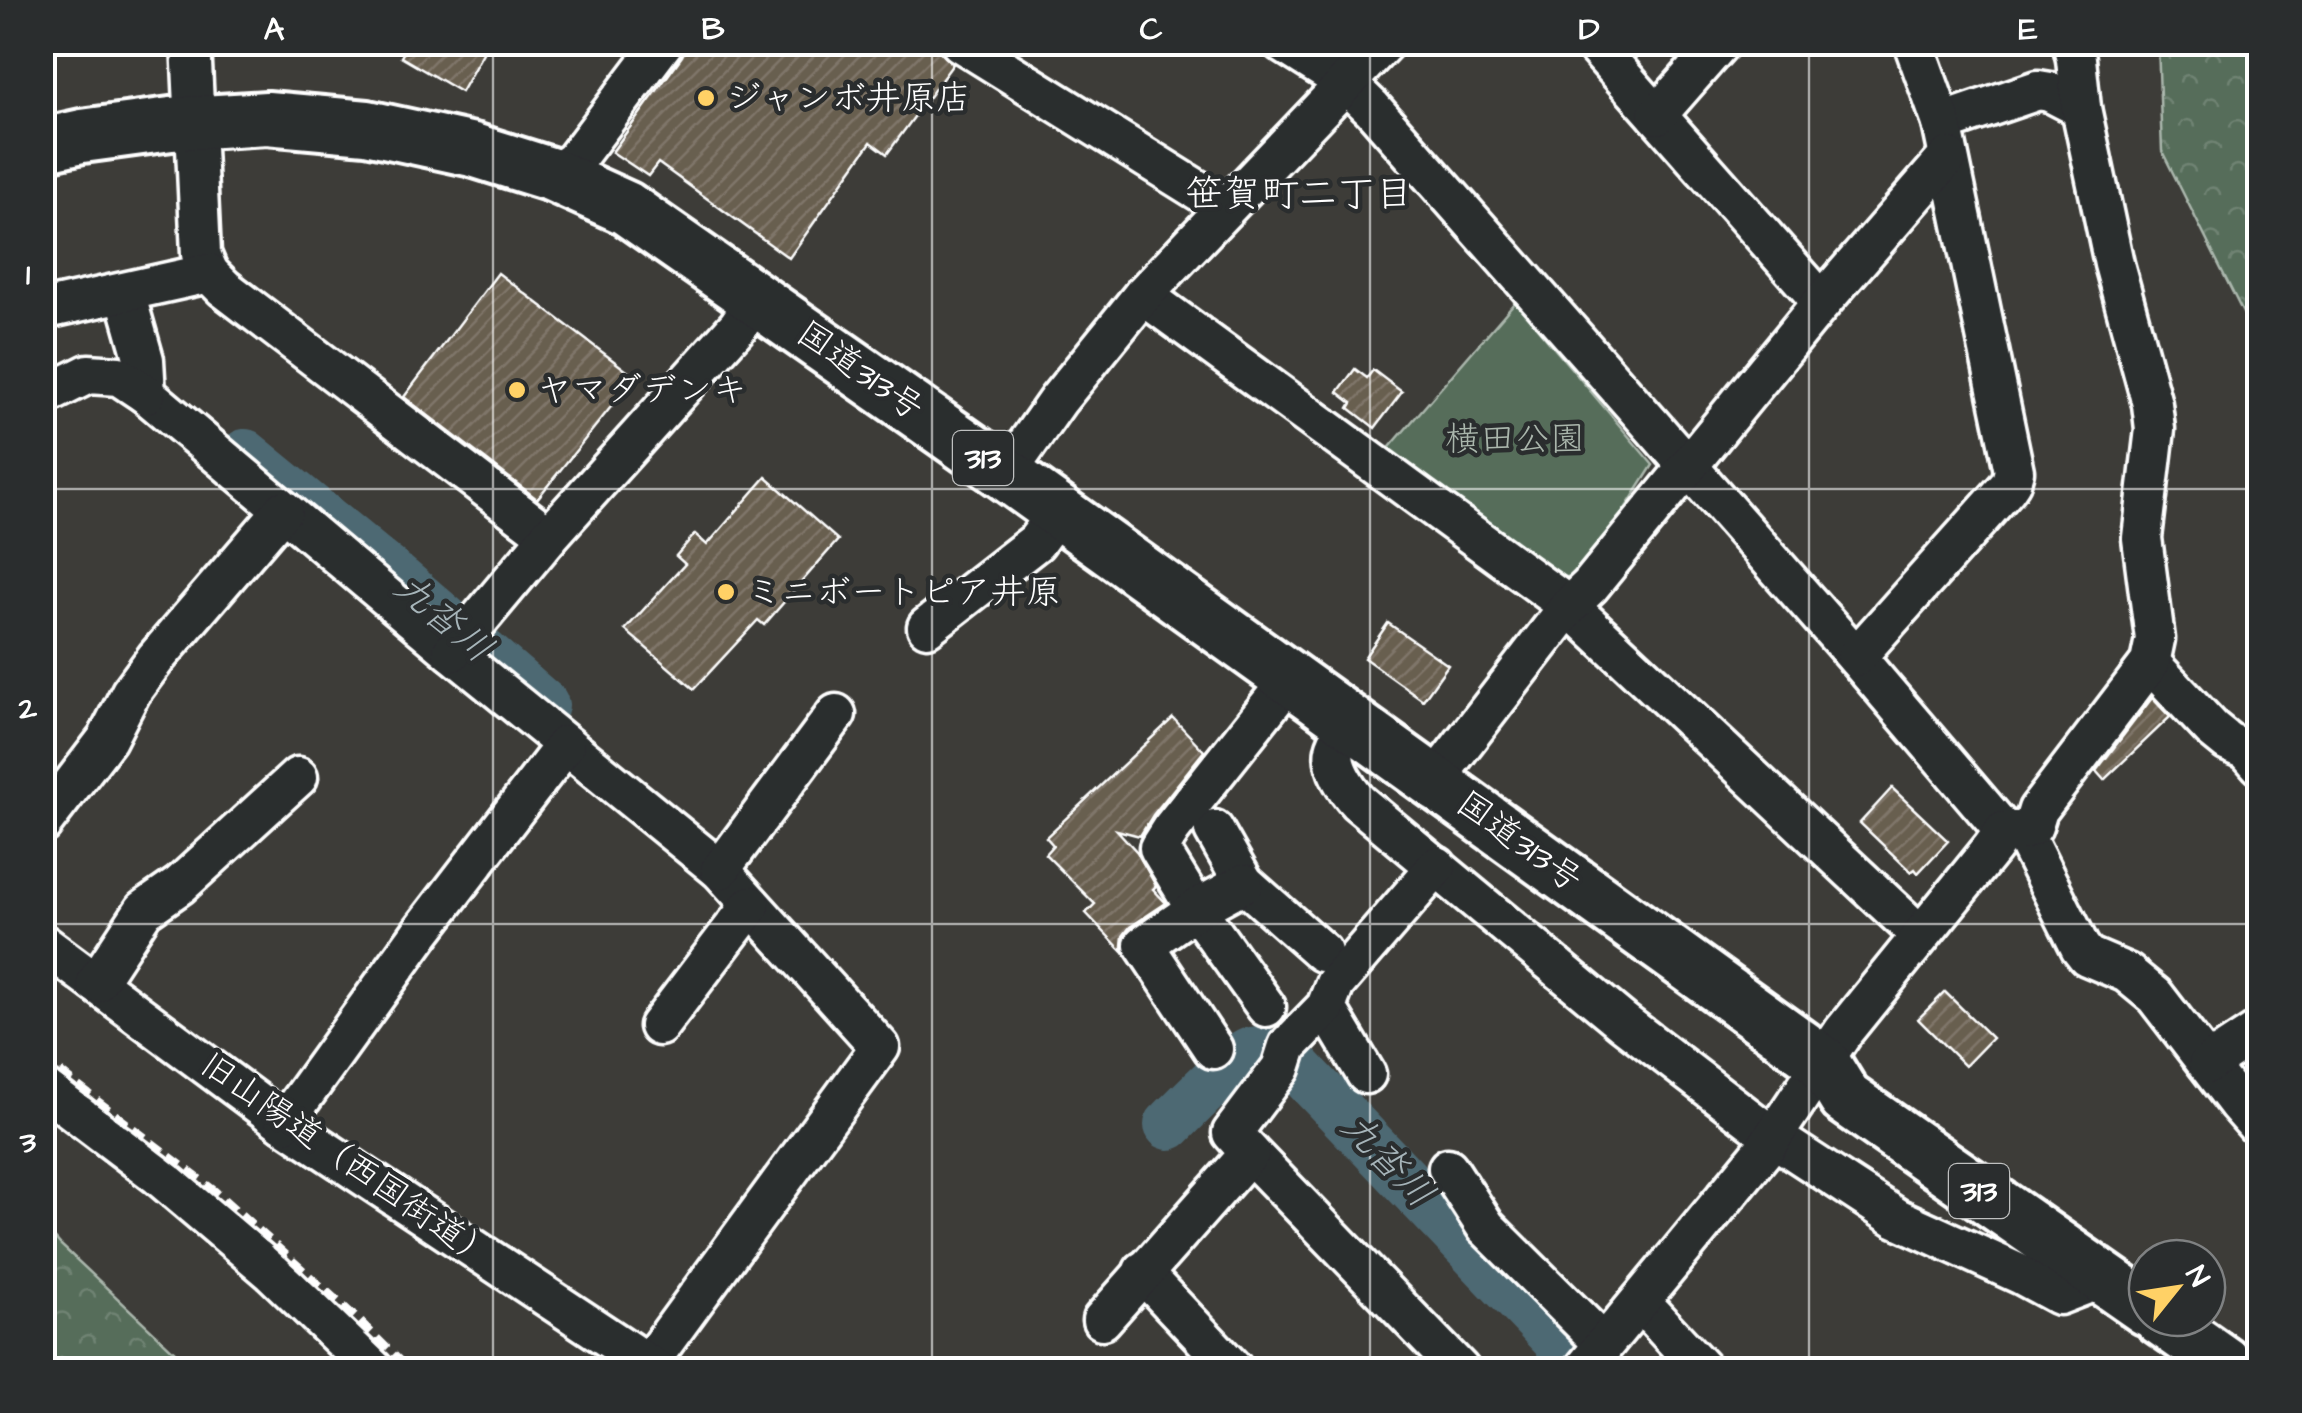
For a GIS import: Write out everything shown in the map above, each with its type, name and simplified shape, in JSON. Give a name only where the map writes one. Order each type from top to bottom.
[{"type":"highway","name":"国道313号","points":[[42,145],[196,122],[266,118],[367,127],[474,150],[553,175],[626,208],[1006,474],[1824,1062],[1858,1067],[2125,1274]]},
{"type":"highway","points":[[2227,1325],[2260,1347]]},
{"type":"highway","points":[[2188,1338],[2234,1370]]},
{"type":"street","points":[[191,42],[201,254],[209,273],[549,536]]},
{"type":"street","points":[[553,175],[574,162],[664,42]]},
{"type":"street","points":[[960,42],[1225,207]]},
{"type":"street","points":[[1281,42],[1346,83],[1372,108],[1687,468],[2013,831],[2087,956],[2142,983],[2260,1129]]},
{"type":"street","points":[[1006,474],[1058,400],[1143,295],[1385,42]]},
{"type":"street","points":[[1592,42],[1822,302]]},
{"type":"street","points":[[1657,114],[1721,42]]},
{"type":"street","points":[[1856,657],[2006,488],[2014,471],[1946,140],[1913,42]]},
{"type":"street","points":[[1448,1168],[1486,1226],[1592,1359],[1773,1137],[1843,1032],[1992,848],[2013,831],[2032,826],[2038,810],[2150,663],[2154,639],[2142,538],[2155,429],[2114,264],[2081,108],[2072,42]]},
{"type":"street","points":[[1434,781],[1569,606],[1590,586],[1822,302],[1946,140],[2038,90],[2081,108]]},
{"type":"street","points":[[42,310],[209,273]]},
{"type":"street","points":[[125,294],[144,360],[146,394]]},
{"type":"street","points":[[1143,295],[1569,606],[1920,936]]},
{"type":"street","points":[[461,641],[549,536],[738,326],[757,298]]},
{"type":"street","points":[[42,397],[88,374],[119,376],[146,394],[282,510],[461,641],[565,746],[720,870],[880,1048],[652,1367]]},
{"type":"street","points":[[42,824],[107,739],[131,692],[156,658],[282,510]]},
{"type":"street","points":[[927,627],[1036,542],[1058,512]]},
{"type":"street","points":[[2150,663],[2212,729],[2247,750],[2260,766]]},
{"type":"street","points":[[1266,1007],[1196,909],[1160,848],[1290,679]]},
{"type":"street","points":[[720,870],[836,714]]},
{"type":"street","points":[[1350,720],[1335,749],[1335,761],[1350,793],[1623,1022],[1773,1137],[1897,1218],[2059,1294],[2125,1274]]},
{"type":"street","points":[[284,1122],[422,931],[565,746]]},
{"type":"street","points":[[96,983],[144,910],[180,885],[298,778]]},
{"type":"street","points":[[1214,830],[1244,882],[1322,952]]},
{"type":"street","points":[[1437,866],[1335,984],[1326,1007],[1284,1057],[1232,1133],[1460,1370]]},
{"type":"street","points":[[1213,1048],[1144,945],[1244,882]]},
{"type":"street","points":[[659,1026],[750,905]]},
{"type":"street","name":"旧山陽道（西国街道）","points":[[42,944],[284,1122],[652,1367]]},
{"type":"street","points":[[1326,1007],[1366,1074]]},
{"type":"street","points":[[2208,1064],[2260,1030]]},
{"type":"street","points":[[42,1087],[216,1224],[374,1370]]},
{"type":"street","points":[[1102,1320],[1250,1153]]},
{"type":"street","points":[[1144,1271],[1234,1370]]},
{"type":"street","points":[[1640,1302],[1703,1370]]},
{"type":"green space","points":[[2158,43],[2259,43],[2259,345],[2162,151]]},
{"type":"green space","name":"横田公園","points":[[1515,302],[1653,465],[1583,575],[1558,578],[1384,454]]},
{"type":"green space","points":[[43,1225],[61,1245],[194,1370],[43,1370]]},
{"type":"building","points":[[409,42],[489,42],[461,92],[401,57]]},
{"type":"building","points":[[689,42],[930,42],[953,64],[887,154],[871,142],[789,258],[658,163],[648,176],[612,152]]},
{"type":"building","name":"ヤマダデンキ","points":[[498,273],[635,377],[537,499],[404,397]]},
{"type":"building","points":[[1355,369],[1367,378],[1373,370],[1402,392],[1375,428],[1349,408],[1352,403],[1338,392]]},
{"type":"building","name":"ミニボートピア井原","points":[[766,477],[838,540],[764,625],[758,620],[694,689],[625,630],[685,564],[676,556],[695,534],[707,545]]},
{"type":"building","points":[[1388,623],[1448,665],[1423,700],[1364,658]]},
{"type":"building","points":[[2152,698],[2170,717],[2104,780],[2096,771]]},
{"type":"building","points":[[1173,718],[1204,751],[1140,836],[1117,830],[1137,852],[1156,886],[1153,889],[1166,903],[1130,927],[1123,936],[1123,952],[1086,913],[1095,904],[1045,854],[1053,845],[1046,837]]},
{"type":"building","points":[[1892,788],[1948,841],[1918,873],[1915,869],[1911,872],[1860,823]]},
{"type":"building","points":[[1945,992],[1992,1038],[1965,1066],[1918,1019]]},
{"type":"waterway","name":"九沓川","points":[[245,454],[544,705]]},
{"type":"waterway","name":"九沓川","points":[[1169,1125],[1222,1073],[1251,1052],[1268,1053],[1295,1065],[1586,1370]]},
{"type":"railway","points":[[42,1058],[215,1191],[409,1370]]},
{"type":"place","name":"ジャンボ井原店","points":[[706,98]]},
{"type":"place","name":"ヤマダデンキ","points":[[517,390]]},
{"type":"place","name":"ミニボートピア井原","points":[[726,592]]},
{"type":"district","name":"笹賀町二丁目","points":[[1299,195]]}]
